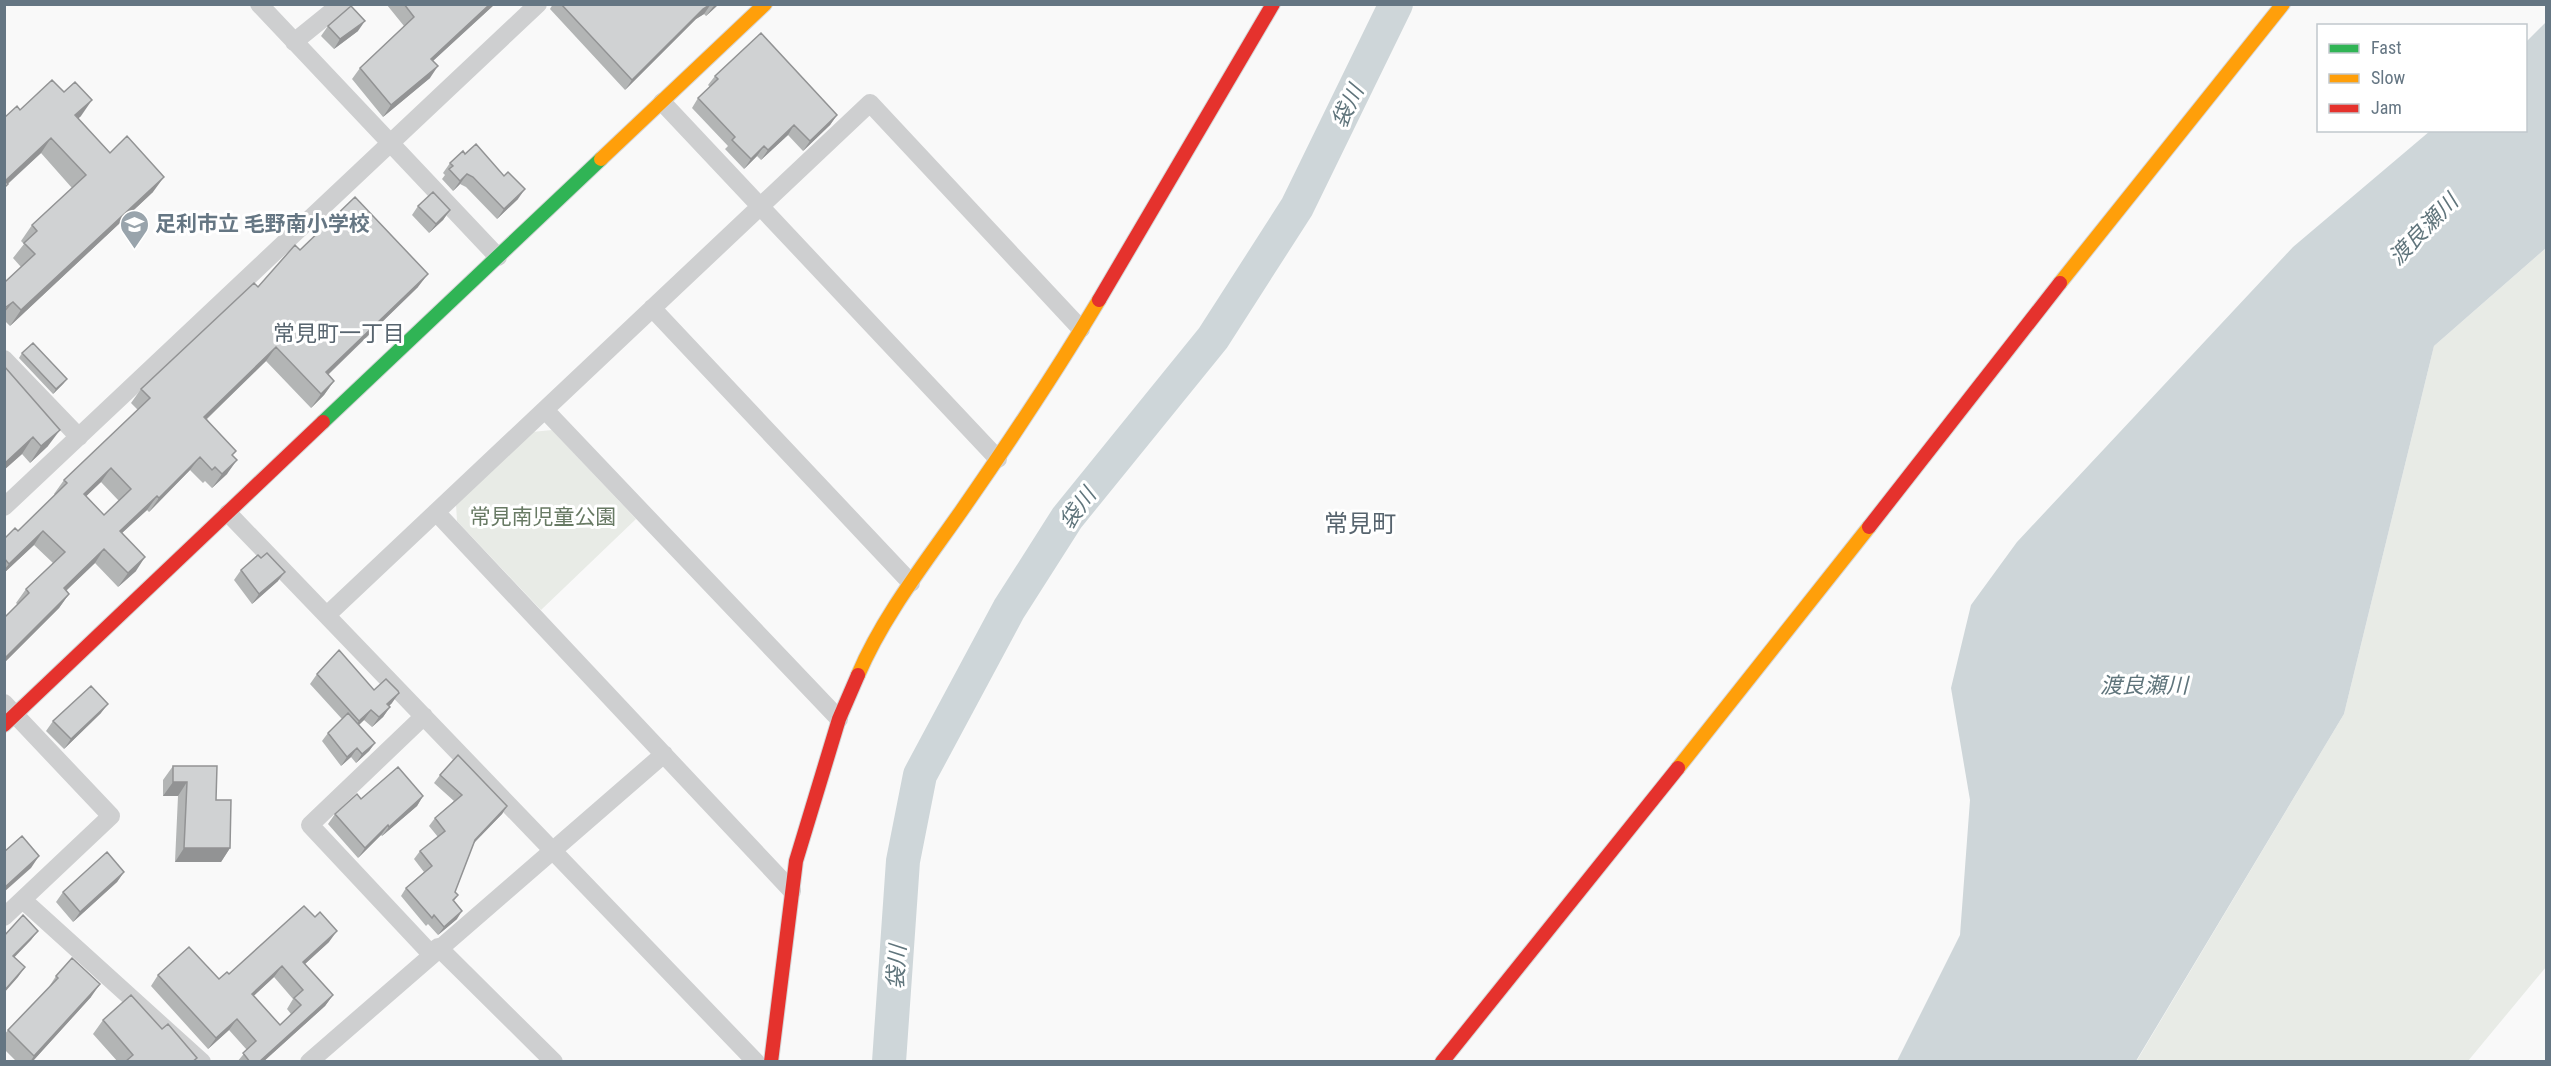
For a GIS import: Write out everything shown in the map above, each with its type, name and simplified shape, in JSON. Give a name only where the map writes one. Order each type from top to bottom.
[{"type":"street","points":[[259,4],[498,257]]},
{"type":"street","points":[[294,42],[340,4]]},
{"type":"street","points":[[4,507],[538,4]]},
{"type":"street","points":[[4,918],[111,816],[8,714],[228,513],[765,4]]},
{"type":"street","points":[[1442,1062],[1811,602],[2079,258],[2283,4]]},
{"type":"street","points":[[771,1062],[796,861],[839,719],[866,656],[910,583],[998,459],[1081,329],[1267,7]]},
{"type":"street","points":[[662,102],[762,205],[998,459]]},
{"type":"street","points":[[327,615],[870,103],[1081,329]]},
{"type":"street","points":[[652,308],[910,583]]},
{"type":"street","points":[[4,358],[78,437]]},
{"type":"street","points":[[545,410],[839,719]]},
{"type":"street","points":[[436,512],[792,891]]},
{"type":"street","points":[[228,513],[756,1062]]},
{"type":"street","points":[[424,716],[310,825],[435,950],[554,1062]]},
{"type":"street","points":[[321,1058],[435,950],[664,754]]},
{"type":"street","points":[[24,900],[202,1062]]},
{"type":"green space","points":[[2546,248],[2546,967],[2468,1061],[2136,1062],[2344,714],[2434,346]]},
{"type":"green space","name":"常見南児童公園","points":[[552,430],[636,519],[541,610],[457,521],[456,504],[532,432]]},
{"type":"water","name":"渡良瀬川","points":[[2546,22],[2546,248],[2434,346],[2344,714],[2136,1061],[1897,1061],[1960,935],[1970,800],[1951,688],[1971,605],[2017,542],[2293,247],[2429,132],[2527,132],[2527,41]]},
{"type":"building","points":[[404,4],[490,4],[431,59],[438,66],[391,105],[360,68],[414,17]]},
{"type":"building","points":[[561,4],[711,4],[703,9],[632,80]]},
{"type":"building","points":[[351,6],[365,21],[340,39],[328,26]]},
{"type":"building","points":[[761,33],[837,115],[810,141],[794,125],[768,150],[764,146],[751,159],[732,140],[735,137],[698,98],[718,79],[715,76]]},
{"type":"building","points":[[52,80],[64,92],[75,82],[92,100],[75,115],[110,153],[127,136],[164,177],[21,310],[13,302],[6,307],[4,305],[4,279],[6,281],[35,254],[24,243],[37,231],[32,225],[86,175],[51,138],[5,181],[8,184],[4,188],[4,118],[17,106],[20,110]]},
{"type":"building","points":[[476,144],[504,176],[508,172],[525,189],[504,209],[473,177],[467,174],[460,181],[449,169],[453,166],[450,163],[463,151],[465,154]]},
{"type":"building","points":[[433,192],[450,210],[436,224],[418,206]]},
{"type":"building","points":[[355,197],[428,274],[326,372],[334,381],[321,394],[276,347],[204,417],[236,451],[232,455],[237,460],[222,474],[215,467],[212,470],[200,457],[159,498],[157,496],[120,531],[145,557],[128,573],[104,549],[64,588],[69,594],[4,659],[4,618],[29,593],[26,589],[65,552],[43,531],[9,564],[4,558],[4,539],[15,528],[18,531],[67,483],[64,480],[150,398],[141,389],[254,283],[258,287],[295,245],[300,250]],"holes":[[[111,468],[131,489],[104,515],[84,494]]]},
{"type":"building","points":[[33,343],[67,379],[56,389],[22,353]]},
{"type":"building","points":[[4,366],[60,430],[41,446],[33,437],[4,464]]},
{"type":"building","points":[[267,553],[285,572],[259,594],[241,570],[258,555],[261,558]]},
{"type":"building","points":[[339,650],[374,690],[386,679],[398,691],[399,693],[387,704],[390,707],[379,717],[371,710],[359,721],[317,674]]},
{"type":"building","points":[[91,686],[108,704],[71,739],[53,721]]},
{"type":"building","points":[[348,713],[375,743],[362,754],[357,748],[347,757],[328,733]]},
{"type":"building","points":[[458,755],[507,806],[475,840],[455,892],[458,895],[453,900],[462,911],[444,927],[434,915],[432,918],[406,888],[432,866],[420,851],[445,831],[435,818],[462,795],[440,775]]},
{"type":"building","points":[[173,766],[217,766],[216,800],[231,800],[230,848],[184,848],[187,782],[173,782]]},
{"type":"building","points":[[398,767],[423,796],[365,848],[335,814],[357,794],[361,799]]},
{"type":"building","points":[[22,836],[39,856],[4,888],[4,852]]},
{"type":"building","points":[[107,852],[124,872],[80,912],[63,892]]},
{"type":"building","points":[[304,906],[315,917],[320,912],[337,931],[303,962],[333,995],[259,1062],[250,1062],[243,1053],[256,1041],[237,1019],[216,1038],[158,975],[189,947],[219,979],[227,972],[229,974]],"holes":[[[282,966],[303,990],[294,998],[301,1005],[280,1025],[252,994]]]},
{"type":"building","points":[[23,915],[38,931],[13,956],[25,967],[4,991],[4,936]]},
{"type":"building","points":[[72,958],[100,984],[34,1056],[8,1030],[58,978],[56,976]]},
{"type":"building","points":[[131,995],[162,1029],[168,1024],[197,1058],[192,1062],[125,1062],[133,1055],[103,1020]]},
{"type":"waterway","name":"袋川","points":[[889,1062],[903,861],[920,775],[1009,609],[1067,518],[1213,338],[1297,207],[1396,4]]},
{"type":"traffic: fast","points":[[323,422],[601,159]]},
{"type":"traffic: slow","points":[[601,159],[765,4]]},
{"type":"traffic: slow","points":[[2060,283],[2283,4]]},
{"type":"traffic: slow","points":[[858,675],[892,611],[1015,432],[1099,300]]},
{"type":"traffic: slow","points":[[1678,768],[1869,527]]},
{"type":"traffic: jam","points":[[1099,300],[1273,4]]},
{"type":"traffic: jam","points":[[1869,527],[2060,283]]},
{"type":"traffic: jam","points":[[4,725],[323,422]]},
{"type":"traffic: jam","points":[[771,1062],[796,861],[839,719],[858,675]]},
{"type":"traffic: jam","points":[[1442,1062],[1678,768]]},
{"type":"place","name":"足利市立 毛野南小学校","points":[[134,250]]},
{"type":"district","name":"常見町一丁目","points":[[339,333]]},
{"type":"district","name":"常見町","points":[[1360,524]]}]
